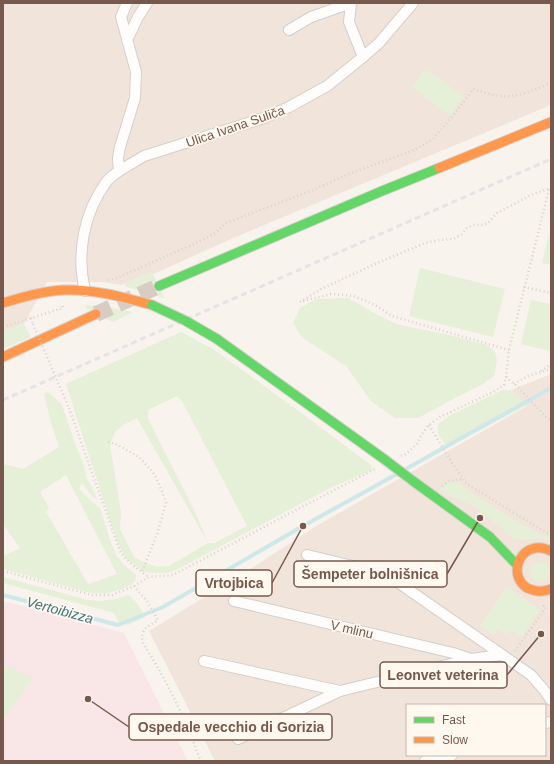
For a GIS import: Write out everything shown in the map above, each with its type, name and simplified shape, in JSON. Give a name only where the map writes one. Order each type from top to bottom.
[{"type":"street","points":[[119,171],[118,158],[120,147],[135,98],[136,72],[121,17],[127,3]]},
{"type":"street","points":[[127,40],[138,17],[147,3]]},
{"type":"street","points":[[289,30],[311,17],[351,3],[349,22],[363,57]]},
{"type":"street","name":"Ulica Ivana Suliča","points":[[85,291],[81,267],[82,246],[87,219],[96,198],[108,180],[119,171],[144,156],[264,118],[289,107],[327,86],[378,43],[413,3]]},
{"type":"street","points":[[159,286],[382,191],[551,122]]},
{"type":"street","points":[[3,303],[53,291],[85,291],[117,296],[152,305],[186,321],[217,339],[381,463],[413,481],[490,537],[517,565]]},
{"type":"street","points":[[3,357],[96,314]]},
{"type":"street","points":[[490,537],[509,544]]},
{"type":"street","points":[[549,592],[533,591],[522,584],[518,578],[517,565],[524,549],[544,547],[550,549]]},
{"type":"street","points":[[307,555],[386,574],[531,675],[551,700]]},
{"type":"street","name":"V mlinu","points":[[234,602],[453,652],[470,659]]},
{"type":"street","name":"V mlinu","points":[[238,739],[340,691],[470,659],[505,657]]},
{"type":"street","name":"V mlinu","points":[[204,661],[340,691]]},
{"type":"street","points":[[425,761],[450,757]]},
{"type":"path","points":[[107,280],[118,278],[192,245],[214,234],[226,223],[313,190],[351,173],[412,151],[433,139],[453,116],[472,89],[500,96],[514,96],[542,87],[551,82]]},
{"type":"path","points":[[399,457],[406,454],[417,444],[429,425],[440,417],[495,391],[504,385],[509,350],[550,189]]},
{"type":"path","points":[[509,350],[392,316],[375,305],[354,296],[331,294],[300,302],[321,289],[425,243],[453,239],[461,235],[467,228],[474,225],[484,225],[488,223],[497,213],[534,194],[550,189]]},
{"type":"path","points":[[524,287],[551,293]]},
{"type":"path","points":[[3,327],[63,308]]},
{"type":"path","points":[[31,318],[69,408],[120,551],[124,558],[149,577]]},
{"type":"path","points":[[538,373],[551,364]]},
{"type":"path","points":[[514,384],[528,376],[551,369]]},
{"type":"path","points":[[506,377],[519,388],[551,421]]},
{"type":"path","points":[[429,425],[452,463],[467,484],[546,533],[551,533]]},
{"type":"path","points":[[108,442],[118,445],[139,457],[153,472],[162,489],[166,503],[157,534],[142,572]]},
{"type":"path","points":[[3,571],[92,595],[112,595],[134,586],[149,577],[173,575],[319,498],[381,463]]},
{"type":"path","points":[[437,490],[449,481],[464,478]]},
{"type":"path","points":[[134,586],[147,601],[158,620],[144,630],[142,633],[142,640],[175,701],[189,730],[201,761]]},
{"type":"path","points":[[505,657],[543,611]]},
{"type":"shaded area","points":[[3,3],[551,3],[551,105],[231,239],[158,272],[121,285],[102,282],[47,282],[24,324],[3,331]]},
{"type":"shaded area","points":[[551,374],[551,761],[215,761],[149,631],[247,571],[318,525],[527,406],[511,390]]},
{"type":"shaded area","points":[[3,601],[124,633],[188,761],[3,761],[3,720],[33,679],[3,664]]},
{"type":"green space","points":[[426,69],[464,97],[450,116],[412,87]]},
{"type":"green space","points":[[551,227],[551,265],[542,263]]},
{"type":"green space","points":[[420,268],[505,289],[493,337],[409,316]]},
{"type":"green space","points":[[152,272],[164,298],[125,286],[125,283]]},
{"type":"green space","points":[[348,298],[396,324],[487,345],[495,352],[497,360],[494,376],[481,385],[418,418],[395,418],[371,401],[346,366],[302,337],[293,323],[300,308],[316,299]]},
{"type":"green space","points":[[531,300],[551,304],[550,351],[521,344]]},
{"type":"green space","points":[[86,305],[133,312],[113,322],[87,309]]},
{"type":"green space","points":[[24,324],[31,337],[3,349],[3,331]]},
{"type":"green space","points":[[181,332],[213,349],[281,398],[371,465],[372,470],[330,488],[176,570],[167,573],[151,573],[142,570],[126,559],[118,543],[66,384]],"holes":[[[177,396],[182,401],[247,526],[214,543],[208,543],[196,514],[148,419],[148,410]],[[137,418],[208,543],[169,566],[157,567],[134,557],[120,529],[121,512],[110,445],[115,432],[123,425]]]},
{"type":"green space","points":[[503,390],[511,390],[527,405],[447,447],[438,434],[438,424],[451,415]]},
{"type":"green space","points":[[48,392],[62,405],[85,469],[86,477],[97,499],[93,497],[82,483],[79,489],[100,508],[116,555],[123,564],[136,575],[135,582],[124,588],[107,593],[87,592],[3,569],[3,556],[20,548],[3,524],[3,464],[23,469],[59,447],[44,394]],"holes":[[[66,475],[117,574],[88,584],[46,512],[49,508],[40,492]]]},
{"type":"green space","points":[[457,481],[488,504],[536,532],[551,537],[551,540],[538,538],[527,540],[515,539],[473,505],[455,498],[439,489],[446,483]]},
{"type":"green space","points":[[540,561],[547,564],[550,571],[547,578],[540,581],[533,578],[530,571],[533,564]]},
{"type":"green space","points":[[3,577],[88,600],[100,601],[116,599],[129,595],[138,605],[145,617],[128,625],[119,623],[114,613],[3,583]]},
{"type":"green space","points":[[506,587],[540,610],[522,637],[511,630],[507,635],[498,629],[494,635],[480,626]]},
{"type":"green space","points":[[3,664],[33,679],[3,720]]},
{"type":"waterway","points":[[404,470],[551,388]]},
{"type":"waterway","name":"Vertoibizza","points":[[3,595],[118,625],[163,607],[303,526],[397,474]]},
{"type":"tunnel","points":[[96,314],[159,286]]},
{"type":"railway","points":[[3,400],[551,159]]},
{"type":"traffic: fast","points":[[159,286],[439,168]]},
{"type":"traffic: fast","points":[[152,305],[186,321],[217,339]]},
{"type":"traffic: fast","points":[[217,339],[384,459]]},
{"type":"traffic: fast","points":[[384,459],[413,481]]},
{"type":"traffic: fast","points":[[413,481],[490,537],[517,565]]},
{"type":"traffic: slow","points":[[439,168],[551,122]]},
{"type":"traffic: slow","points":[[3,303],[41,293],[75,290],[108,294],[152,305]]},
{"type":"traffic: slow","points":[[3,357],[96,314]]},
{"type":"traffic: slow","points":[[551,551],[541,548],[532,549],[525,553],[520,559],[518,566],[518,574],[521,582],[527,588],[538,591],[551,589]]},
{"type":"place","name":"Šempeter bolnišnica","points":[[480,518]]},
{"type":"place","name":"Vrtojbica","points":[[303,526]]},
{"type":"place","name":"Leonvet veterina","points":[[541,634]]},
{"type":"place","name":"Ospedale vecchio di Gorizia","points":[[88,699]]}]
